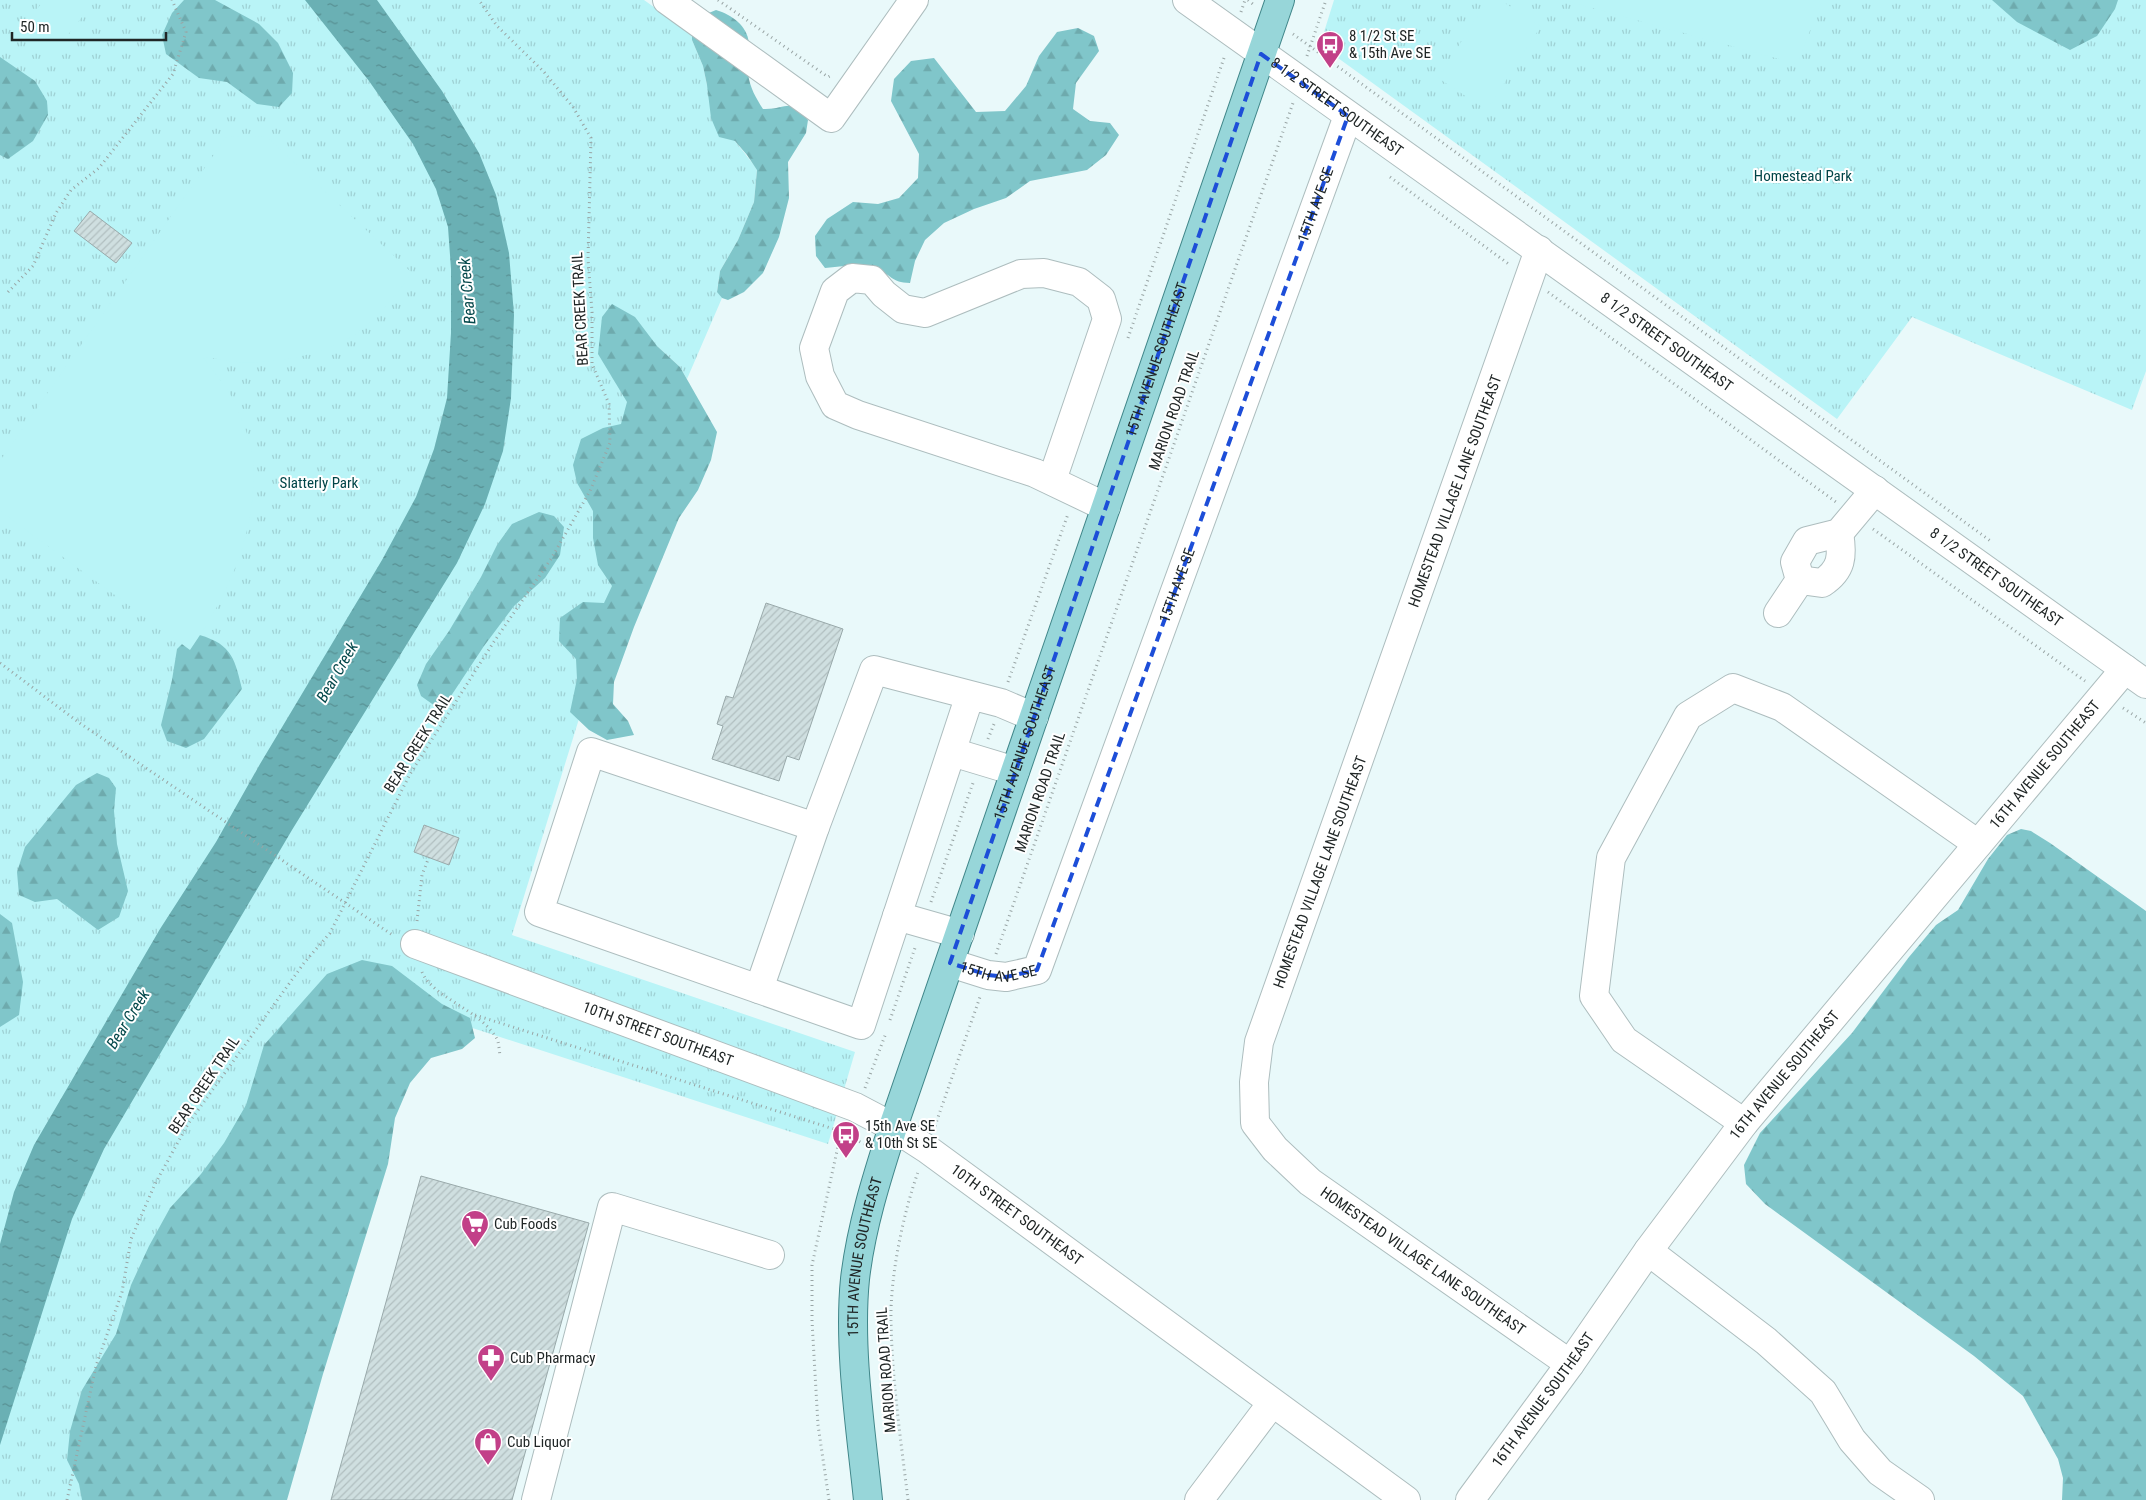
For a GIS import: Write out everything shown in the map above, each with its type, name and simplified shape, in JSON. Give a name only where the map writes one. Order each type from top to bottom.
[{"type":"main road","name":"15TH AVENUE SOUTHEAST","points":[[868,1500],[855,1358],[855,1279],[866,1215],[893,1127],[1280,0]]},
{"type":"street","points":[[667,0],[831,118],[914,0]]},
{"type":"street","name":"8 1/2 STREET SOUTHEAST","points":[[1187,0],[2135,677]]},
{"type":"street","name":"15TH AVE SE","points":[[950,964],[988,975],[1006,977],[1037,970],[1348,116]]},
{"type":"street","name":"HOMESTEAD VILLAGE LANE SOUTHEAST","points":[[1539,250],[1259,1042],[1254,1082],[1255,1123],[1275,1149],[1310,1182],[1570,1364]]},
{"type":"street","points":[[1063,486],[1108,319],[1101,300],[1079,282],[1044,273],[1021,274],[925,313],[903,308],[884,294],[872,280],[852,278],[834,291],[814,348],[820,376],[835,405],[858,416],[1035,473],[1106,507]]},
{"type":"street","points":[[1778,613],[1800,580],[1822,583],[1834,576],[1841,558],[1839,534],[1875,490]]},
{"type":"street","points":[[759,989],[814,827],[874,670],[1001,703],[1034,717]]},
{"type":"street","name":"16TH AVENUE SOUTHEAST","points":[[1470,1500],[1570,1364],[1648,1252],[1744,1123],[1978,844],[2135,677]]},
{"type":"street","points":[[1744,1123],[1624,1040],[1594,996],[1611,858],[1688,716],[1734,688],[1782,707],[1978,844]]},
{"type":"street","points":[[814,827],[591,752],[539,912],[861,1025],[970,695]]},
{"type":"street","points":[[952,752],[1015,771]]},
{"type":"street","points":[[897,916],[960,934]]},
{"type":"street","name":"10TH STREET SOUTHEAST","points":[[415,944],[855,1107],[893,1127],[927,1149],[1406,1500]]},
{"type":"street","points":[[536,1500],[612,1207],[770,1255]]},
{"type":"street","points":[[1648,1252],[1766,1340],[1823,1392],[1852,1440],[1880,1472],[1920,1500]]},
{"type":"street","points":[[1199,1500],[1272,1403]]},
{"type":"path","points":[[8,292],[33,266],[56,213],[71,190],[99,168],[173,74],[186,32],[172,0]]},
{"type":"path","name":"BEAR CREEK TRAIL","points":[[67,1500],[96,1366],[122,1292],[131,1239],[155,1184],[188,1124],[304,963],[330,933],[410,774],[493,643],[551,559],[590,491],[610,443],[609,404],[592,364],[592,312],[588,259],[591,138],[573,107],[544,72],[497,26],[479,0]]},
{"type":"path","points":[[718,0],[828,77],[834,70]]},
{"type":"path","points":[[1326,0],[1310,47],[1996,545]]},
{"type":"path","points":[[1126,342],[1226,54]]},
{"type":"path","name":"MARION ROAD TRAIL","points":[[908,1500],[891,1320],[896,1264],[912,1190],[1292,105],[1300,111]]},
{"type":"path","points":[[1387,175],[1530,279]]},
{"type":"path","points":[[829,1500],[818,1425],[812,1321],[812,1266],[840,1130],[855,1107],[868,1081],[1001,703],[1063,486]]},
{"type":"path","points":[[0,663],[81,724],[346,904]]},
{"type":"path","points":[[415,944],[422,875],[429,857]]},
{"type":"path","points":[[500,1055],[497,1040],[474,1015],[840,1130]]},
{"type":"highlighted area","points":[[1261,54],[1348,116],[1037,970],[1006,977],[988,975],[950,963]]},
{"type":"green space","name":"Slatterly Park","points":[[0,0],[644,0],[692,34],[692,40],[703,66],[707,85],[735,141],[757,169],[754,202],[738,240],[720,271],[717,291],[722,298],[687,379],[680,367],[657,346],[667,435],[512,935],[855,1052],[828,1144],[408,1007],[260,1500],[0,1500]]},
{"type":"green space","points":[[44,0],[78,0],[89,8],[49,59],[17,35]]},
{"type":"green space","points":[[184,0],[215,0],[259,24],[278,43],[293,73],[292,93],[279,107],[257,104],[227,82],[199,78],[166,54],[162,35],[172,13]]},
{"type":"green space","name":"Homestead Park","points":[[1334,0],[2146,0],[2146,371],[2132,410],[1912,317],[1837,419],[1320,45]]},
{"type":"green space","points":[[1488,0],[1500,0],[1541,26],[1487,110],[1438,78]]},
{"type":"green space","points":[[1563,0],[1822,0],[1797,64]]},
{"type":"green space","points":[[1992,0],[2118,0],[2115,9],[2097,36],[2070,50],[2017,22]]},
{"type":"green space","points":[[716,10],[738,22],[748,37],[749,79],[763,109],[792,106],[797,108],[808,120],[806,133],[788,162],[789,198],[779,237],[763,273],[744,292],[728,300],[722,298],[717,292],[720,271],[738,240],[754,202],[757,170],[735,141],[719,137],[711,118],[707,85],[703,66],[692,40],[692,27],[704,15]]},
{"type":"green space","points":[[1078,28],[1094,36],[1099,51],[1076,83],[1073,109],[1090,121],[1110,123],[1119,135],[1106,155],[1087,170],[1030,181],[1006,198],[974,209],[944,223],[925,240],[915,261],[910,283],[895,280],[872,268],[852,266],[825,268],[816,256],[815,236],[827,219],[853,202],[878,204],[899,198],[918,178],[919,154],[891,101],[894,79],[911,61],[934,58],[976,112],[1005,111],[1026,86],[1039,56],[1057,32]]},
{"type":"green space","points":[[0,57],[35,81],[47,101],[48,115],[33,141],[8,159],[0,155]]},
{"type":"green space","points":[[227,136],[267,137],[412,273],[398,292],[371,321],[352,337],[330,347],[317,352],[277,361],[237,362],[203,357],[227,389],[244,426],[252,451],[253,485],[246,535],[229,583],[190,650],[0,511],[0,461]]},
{"type":"green space","points":[[612,304],[635,317],[657,346],[680,367],[717,432],[711,460],[698,490],[679,518],[634,627],[614,682],[613,704],[628,721],[634,735],[607,740],[589,730],[570,712],[577,679],[576,659],[559,641],[560,618],[583,602],[604,603],[612,586],[598,565],[593,538],[593,511],[577,483],[573,465],[581,439],[603,428],[621,424],[627,402],[598,354],[602,317]]},
{"type":"green space","points":[[539,512],[554,516],[564,527],[560,555],[545,578],[514,606],[484,646],[449,699],[435,706],[421,696],[417,685],[426,664],[449,631],[481,577],[497,545],[512,524]]},
{"type":"green space","points":[[193,633],[223,646],[233,659],[242,689],[204,739],[186,748],[167,741],[161,725],[177,649]]},
{"type":"green space","points":[[97,773],[109,778],[116,788],[114,811],[117,844],[128,891],[119,917],[98,930],[57,899],[35,902],[19,895],[17,872],[25,847],[76,785]]},
{"type":"green space","points":[[2021,829],[2031,831],[2050,843],[2146,911],[2146,1500],[2062,1500],[2063,1478],[2058,1459],[2023,1396],[1974,1356],[1765,1204],[1746,1184],[1744,1165],[1760,1133],[1852,1033],[1909,957],[1936,925],[1958,910],[1988,859],[2007,835]]},
{"type":"green space","points":[[0,914],[12,923],[23,982],[19,1015],[0,1027]]},
{"type":"green space","points":[[362,960],[392,966],[442,1004],[470,1018],[475,1038],[462,1049],[431,1058],[410,1083],[395,1118],[388,1164],[323,1374],[287,1500],[82,1500],[79,1484],[67,1460],[70,1431],[82,1390],[116,1334],[131,1285],[149,1246],[170,1208],[201,1174],[224,1143],[246,1105],[264,1045],[327,974]]},
{"type":"water","name":"Bear Creek","points":[[305,0],[377,0],[442,91],[479,153],[496,195],[509,253],[514,315],[511,398],[503,451],[485,504],[457,563],[292,830],[104,1149],[72,1219],[0,1445],[0,1244],[14,1192],[34,1145],[160,929],[216,842],[260,764],[382,560],[416,497],[434,449],[447,398],[451,333],[451,269],[448,227],[436,189],[413,144],[369,81]]},
{"type":"building","points":[[90,211],[132,243],[116,263],[74,231]]},
{"type":"building","points":[[766,603],[843,629],[799,760],[787,756],[779,781],[712,759],[723,726],[717,724],[726,696],[733,698]]},
{"type":"building","points":[[424,825],[459,838],[449,865],[414,852]]},
{"type":"building","points":[[421,1176],[589,1223],[512,1500],[331,1500]]},
{"type":"place","name":"8 1/2 St SE & 15th Ave SE","points":[[1330,69]]},
{"type":"place","name":"15th Ave SE & 10th St SE","points":[[846,1159]]},
{"type":"place","name":"Cub Foods","points":[[475,1248]]},
{"type":"place","name":"Cub Pharmacy","points":[[491,1382]]},
{"type":"place","name":"Cub Liquor","points":[[488,1466]]}]
